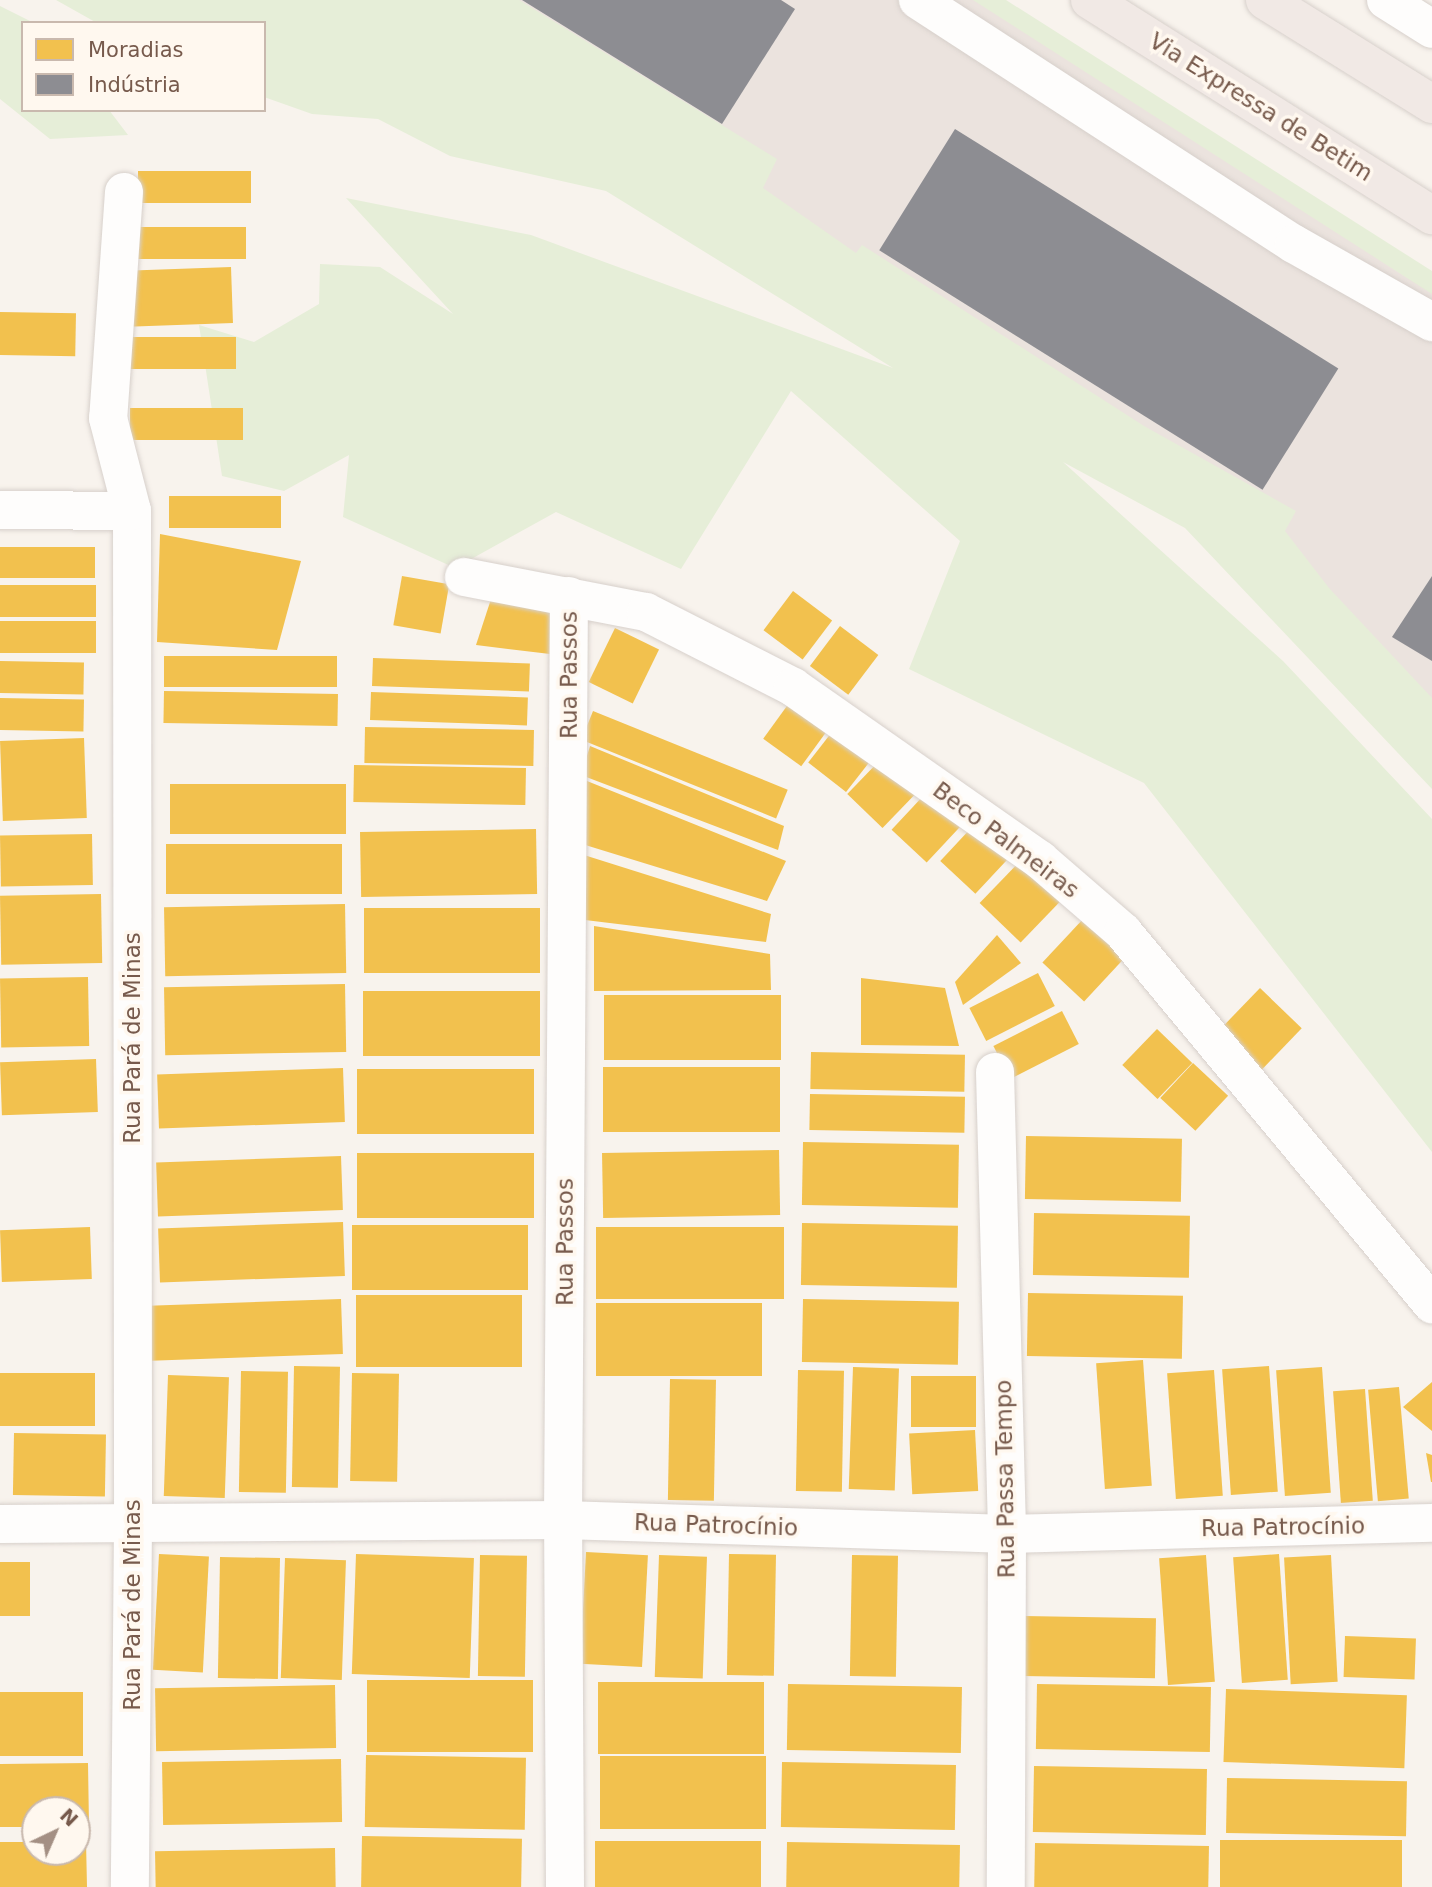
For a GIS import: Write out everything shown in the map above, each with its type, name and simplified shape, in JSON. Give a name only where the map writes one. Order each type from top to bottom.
[{"type":"highway","name":"Via Expressa de Betim","points":[[1090,0],[1432,215]]},
{"type":"highway","points":[[1265,0],[1432,104]]},
{"type":"street","points":[[918,0],[1294,244],[1432,322]]},
{"type":"street","points":[[1386,0],[1432,29]]},
{"type":"street","name":"Rua Pará de Minas","points":[[124,192],[108,418],[132,511],[133,1524],[130,1887]]},
{"type":"street","points":[[0,510],[132,511]]},
{"type":"street","name":"Beco Palmeiras","points":[[464,577],[646,612],[793,687],[1040,860],[1123,932],[1432,1304]]},
{"type":"street","name":"Rua Passos","points":[[565,1887],[563,1520],[569,596]]},
{"type":"street","name":"Rua Passa Tempo","points":[[995,1072],[1007,1534],[1006,1887]]},
{"type":"street","name":"Rua Patrocínio","points":[[0,1524],[563,1520],[1007,1534],[1432,1523]]},
{"type":"shaded area","points":[[124,0],[985,0],[1432,280],[1432,720],[1091,418],[266,24],[266,21]]},
{"type":"green space","points":[[56,0],[519,0],[777,159],[763,188],[856,253],[862,245],[1144,426],[1296,511],[1285,531],[1329,588],[1432,698],[1432,789],[1185,528],[1063,462],[1283,661],[1432,819],[1432,1152],[1144,783],[909,669],[960,541],[791,391],[681,569],[556,512],[455,568],[343,517],[349,455],[284,491],[222,476],[199,325],[254,342],[319,304],[320,264],[380,267],[453,314],[346,198],[531,235],[893,368],[606,191],[450,156],[378,119],[312,114],[266,98],[266,21],[93,21]]},
{"type":"green space","points":[[973,0],[1006,0],[1432,271],[1432,294]]},
{"type":"green space","points":[[0,6],[30,21],[21,21],[21,112],[111,112],[128,135],[50,139],[0,99]]},
{"type":"building: Moradias","points":[[138,171],[251,171],[251,203],[138,203]]},
{"type":"building: Moradias","points":[[133,227],[246,227],[246,259],[133,259]]},
{"type":"building: Moradias","points":[[231,267],[233,323],[128,327],[126,271]]},
{"type":"building: Moradias","points":[[0,312],[76,313],[75,356],[0,355]]},
{"type":"building: Moradias","points":[[124,337],[236,337],[236,369],[124,369]]},
{"type":"building: Moradias","points":[[130,408],[243,408],[243,440],[130,440]]},
{"type":"building: Moradias","points":[[169,496],[281,496],[281,528],[169,528]]},
{"type":"building: Moradias","points":[[160,534],[301,561],[277,650],[157,642]]},
{"type":"building: Moradias","points":[[0,547],[95,547],[95,578],[0,578]]},
{"type":"building: Moradias","points":[[402,576],[449,584],[441,634],[393,625]]},
{"type":"building: Moradias","points":[[0,585],[96,585],[96,617],[0,617]]},
{"type":"building: Moradias","points":[[793,591],[832,620],[803,660],[764,630]]},
{"type":"building: Moradias","points":[[492,596],[558,609],[550,654],[476,645]]},
{"type":"building: Moradias","points":[[0,621],[96,621],[96,653],[0,653]]},
{"type":"building: Moradias","points":[[840,626],[878,655],[848,695],[810,666]]},
{"type":"building: Moradias","points":[[615,628],[659,649],[633,703],[589,682]]},
{"type":"building: Moradias","points":[[164,656],[337,656],[337,687],[164,687]]},
{"type":"building: Moradias","points":[[373,658],[530,663],[529,691],[372,686]]},
{"type":"building: Moradias","points":[[0,661],[84,662],[83,694],[0,693]]},
{"type":"building: Moradias","points":[[164,691],[338,694],[337,726],[163,723]]},
{"type":"building: Moradias","points":[[371,692],[528,697],[527,725],[370,720]]},
{"type":"building: Moradias","points":[[0,698],[84,699],[83,731],[0,730]]},
{"type":"building: Moradias","points":[[792,699],[830,727],[801,766],[763,739]]},
{"type":"building: Moradias","points":[[593,711],[788,790],[776,818],[581,740]]},
{"type":"building: Moradias","points":[[839,723],[877,753],[846,792],[808,762]]},
{"type":"building: Moradias","points":[[365,727],[534,730],[533,766],[364,763]]},
{"type":"building: Moradias","points":[[84,738],[87,818],[3,821],[0,741]]},
{"type":"building: Moradias","points":[[590,746],[784,826],[778,850],[581,775]]},
{"type":"building: Moradias","points":[[882,758],[917,792],[883,828],[847,794]]},
{"type":"building: Moradias","points":[[354,765],[526,768],[525,805],[353,802]]},
{"type":"building: Moradias","points":[[582,779],[786,861],[767,901],[582,844]]},
{"type":"building: Moradias","points":[[170,784],[346,784],[346,834],[170,834]]},
{"type":"building: Moradias","points":[[925,794],[960,827],[927,863],[892,830]]},
{"type":"building: Moradias","points":[[973,826],[1008,859],[975,894],[940,861]]},
{"type":"building: Moradias","points":[[536,829],[537,894],[361,897],[360,832]]},
{"type":"building: Moradias","points":[[92,834],[93,885],[1,887],[0,836]]},
{"type":"building: Moradias","points":[[166,844],[342,844],[342,894],[166,894]]},
{"type":"building: Moradias","points":[[584,855],[771,914],[766,942],[585,920]]},
{"type":"building: Moradias","points":[[1022,859],[1063,899],[1021,942],[980,903]]},
{"type":"building: Moradias","points":[[101,894],[102,963],[1,965],[0,896]]},
{"type":"building: Moradias","points":[[345,904],[346,973],[165,976],[164,907]]},
{"type":"building: Moradias","points":[[364,908],[540,908],[540,973],[364,973]]},
{"type":"building: Moradias","points":[[1084,918],[1126,957],[1084,1001],[1042,963]]},
{"type":"building: Moradias","points":[[594,926],[770,954],[771,990],[594,991]]},
{"type":"building: Moradias","points":[[997,935],[1021,963],[963,1005],[955,982]]},
{"type":"building: Moradias","points":[[1038,973],[1055,1006],[986,1041],[969,1008]]},
{"type":"building: Moradias","points":[[88,977],[89,1046],[1,1048],[0,979]]},
{"type":"building: Moradias","points":[[861,978],[945,988],[959,1046],[861,1045]]},
{"type":"building: Moradias","points":[[345,984],[346,1052],[165,1055],[164,987]]},
{"type":"building: Moradias","points":[[1260,988],[1302,1028],[1259,1072],[1218,1032]]},
{"type":"building: Moradias","points":[[363,991],[540,991],[540,1056],[363,1056]]},
{"type":"building: Moradias","points":[[604,995],[781,995],[781,1060],[604,1060]]},
{"type":"building: Moradias","points":[[1062,1011],[1079,1044],[1010,1079],[993,1046]]},
{"type":"building: Moradias","points":[[1157,1029],[1192,1063],[1158,1099],[1122,1065]]},
{"type":"building: Moradias","points":[[811,1052],[965,1055],[964,1092],[810,1089]]},
{"type":"building: Moradias","points":[[96,1059],[98,1112],[2,1115],[0,1062]]},
{"type":"building: Moradias","points":[[1193,1063],[1228,1096],[1195,1131],[1160,1098]]},
{"type":"building: Moradias","points":[[603,1067],[780,1067],[780,1132],[603,1132]]},
{"type":"building: Moradias","points":[[343,1068],[345,1122],[159,1128],[157,1074]]},
{"type":"building: Moradias","points":[[357,1069],[534,1069],[534,1134],[357,1134]]},
{"type":"building: Moradias","points":[[810,1094],[965,1097],[964,1133],[809,1130]]},
{"type":"building: Moradias","points":[[1026,1136],[1182,1139],[1181,1202],[1025,1199]]},
{"type":"building: Moradias","points":[[803,1142],[959,1145],[958,1208],[802,1205]]},
{"type":"building: Moradias","points":[[779,1150],[780,1215],[603,1218],[602,1153]]},
{"type":"building: Moradias","points":[[357,1153],[534,1153],[534,1218],[357,1218]]},
{"type":"building: Moradias","points":[[341,1156],[343,1210],[158,1216],[156,1162]]},
{"type":"building: Moradias","points":[[1034,1213],[1190,1216],[1189,1278],[1033,1275]]},
{"type":"building: Moradias","points":[[343,1222],[345,1276],[160,1282],[158,1228]]},
{"type":"building: Moradias","points":[[802,1223],[958,1226],[957,1288],[801,1285]]},
{"type":"building: Moradias","points":[[352,1225],[528,1225],[528,1290],[352,1290]]},
{"type":"building: Moradias","points":[[90,1227],[92,1279],[2,1282],[0,1230]]},
{"type":"building: Moradias","points":[[596,1227],[784,1227],[784,1299],[596,1299]]},
{"type":"building: Moradias","points":[[1028,1293],[1183,1296],[1182,1359],[1027,1356]]},
{"type":"building: Moradias","points":[[356,1295],[522,1295],[522,1367],[356,1367]]},
{"type":"building: Moradias","points":[[341,1299],[343,1354],[151,1361],[149,1306]]},
{"type":"building: Moradias","points":[[803,1299],[959,1302],[958,1365],[802,1362]]},
{"type":"building: Moradias","points":[[596,1303],[762,1303],[762,1376],[596,1376]]},
{"type":"building: Moradias","points":[[1143,1360],[1152,1486],[1105,1489],[1096,1363]]},
{"type":"building: Moradias","points":[[294,1366],[340,1367],[338,1488],[292,1487]]},
{"type":"building: Moradias","points":[[1269,1366],[1278,1492],[1231,1495],[1222,1369]]},
{"type":"building: Moradias","points":[[853,1367],[899,1369],[895,1491],[849,1489]]},
{"type":"building: Moradias","points":[[1322,1367],[1331,1493],[1285,1496],[1276,1370]]},
{"type":"building: Moradias","points":[[798,1370],[844,1371],[842,1492],[796,1491]]},
{"type":"building: Moradias","points":[[1214,1370],[1223,1496],[1176,1499],[1167,1373]]},
{"type":"building: Moradias","points":[[241,1371],[288,1372],[286,1493],[239,1492]]},
{"type":"building: Moradias","points":[[0,1373],[95,1373],[95,1426],[0,1426]]},
{"type":"building: Moradias","points":[[352,1373],[399,1374],[397,1482],[350,1481]]},
{"type":"building: Moradias","points":[[168,1375],[229,1377],[225,1498],[164,1496]]},
{"type":"building: Moradias","points":[[911,1376],[976,1376],[976,1427],[911,1427]]},
{"type":"building: Moradias","points":[[670,1379],[716,1380],[714,1501],[668,1500]]},
{"type":"building: Moradias","points":[[1432,1382],[1432,1431],[1403,1407]]},
{"type":"building: Moradias","points":[[1399,1387],[1409,1499],[1378,1501],[1368,1390]]},
{"type":"building: Moradias","points":[[1365,1389],[1373,1501],[1341,1503],[1333,1391]]},
{"type":"building: Moradias","points":[[975,1430],[978,1491],[912,1494],[909,1433]]},
{"type":"building: Moradias","points":[[14,1433],[106,1435],[105,1497],[13,1495]]},
{"type":"building: Moradias","points":[[1426,1453],[1432,1455],[1432,1482],[1431,1482]]},
{"type":"building: Moradias","points":[[586,1552],[648,1555],[642,1667],[580,1664]]},
{"type":"building: Moradias","points":[[159,1554],[209,1557],[203,1672],[153,1670]]},
{"type":"building: Moradias","points":[[356,1554],[474,1558],[470,1678],[352,1674]]},
{"type":"building: Moradias","points":[[729,1554],[776,1555],[774,1676],[727,1675]]},
{"type":"building: Moradias","points":[[1279,1554],[1288,1680],[1242,1683],[1233,1557]]},
{"type":"building: Moradias","points":[[480,1555],[527,1556],[525,1677],[478,1676]]},
{"type":"building: Moradias","points":[[659,1555],[707,1557],[703,1679],[655,1677]]},
{"type":"building: Moradias","points":[[852,1555],[898,1556],[896,1677],[850,1676]]},
{"type":"building: Moradias","points":[[1206,1555],[1215,1682],[1168,1685],[1159,1558]]},
{"type":"building: Moradias","points":[[1331,1555],[1338,1682],[1291,1684],[1284,1557]]},
{"type":"building: Moradias","points":[[220,1557],[280,1558],[278,1679],[218,1678]]},
{"type":"building: Moradias","points":[[285,1558],[346,1560],[342,1680],[281,1678]]},
{"type":"building: Moradias","points":[[0,1562],[30,1562],[30,1616],[0,1616]]},
{"type":"building: Moradias","points":[[1024,1616],[1156,1618],[1155,1678],[1023,1676]]},
{"type":"building: Moradias","points":[[1345,1636],[1416,1638],[1415,1679],[1344,1677]]},
{"type":"building: Moradias","points":[[367,1680],[533,1680],[533,1752],[367,1752]]},
{"type":"building: Moradias","points":[[598,1682],[764,1682],[764,1754],[598,1754]]},
{"type":"building: Moradias","points":[[788,1684],[962,1687],[961,1753],[787,1750]]},
{"type":"building: Moradias","points":[[1037,1684],[1211,1687],[1210,1752],[1036,1749]]},
{"type":"building: Moradias","points":[[335,1685],[336,1748],[156,1751],[155,1688]]},
{"type":"building: Moradias","points":[[1226,1689],[1407,1695],[1404,1768],[1223,1762]]},
{"type":"building: Moradias","points":[[0,1692],[83,1692],[83,1756],[0,1756]]},
{"type":"building: Moradias","points":[[366,1755],[526,1758],[525,1830],[365,1827]]},
{"type":"building: Moradias","points":[[600,1756],[766,1756],[766,1829],[600,1829]]},
{"type":"building: Moradias","points":[[341,1759],[342,1822],[163,1825],[162,1762]]},
{"type":"building: Moradias","points":[[782,1762],[956,1765],[955,1830],[781,1827]]},
{"type":"building: Moradias","points":[[88,1763],[89,1796],[21,1796],[21,1827],[0,1827],[0,1764]]},
{"type":"building: Moradias","points":[[1034,1766],[1207,1769],[1206,1835],[1033,1832]]},
{"type":"building: Moradias","points":[[1227,1778],[1407,1781],[1406,1836],[1226,1833]]},
{"type":"building: Moradias","points":[[362,1836],[522,1839],[521,1887],[361,1887]]},
{"type":"building: Moradias","points":[[1220,1840],[1402,1840],[1402,1887],[1220,1887]]},
{"type":"building: Moradias","points":[[595,1841],[761,1841],[761,1887],[595,1887]]},
{"type":"building: Moradias","points":[[0,1842],[21,1842],[21,1866],[87,1866],[87,1887],[0,1887]]},
{"type":"building: Moradias","points":[[787,1842],[960,1845],[959,1887],[786,1887]]},
{"type":"building: Moradias","points":[[1035,1843],[1209,1846],[1208,1887],[1034,1887]]},
{"type":"building: Moradias","points":[[335,1848],[336,1887],[156,1887],[155,1851]]},
{"type":"building: Indústria","points":[[522,0],[781,0],[795,9],[722,124]]},
{"type":"building: Indústria","points":[[955,129],[1338,369],[1263,490],[879,250]]},
{"type":"building: Indústria","points":[[1432,576],[1432,661],[1392,637]]}]
